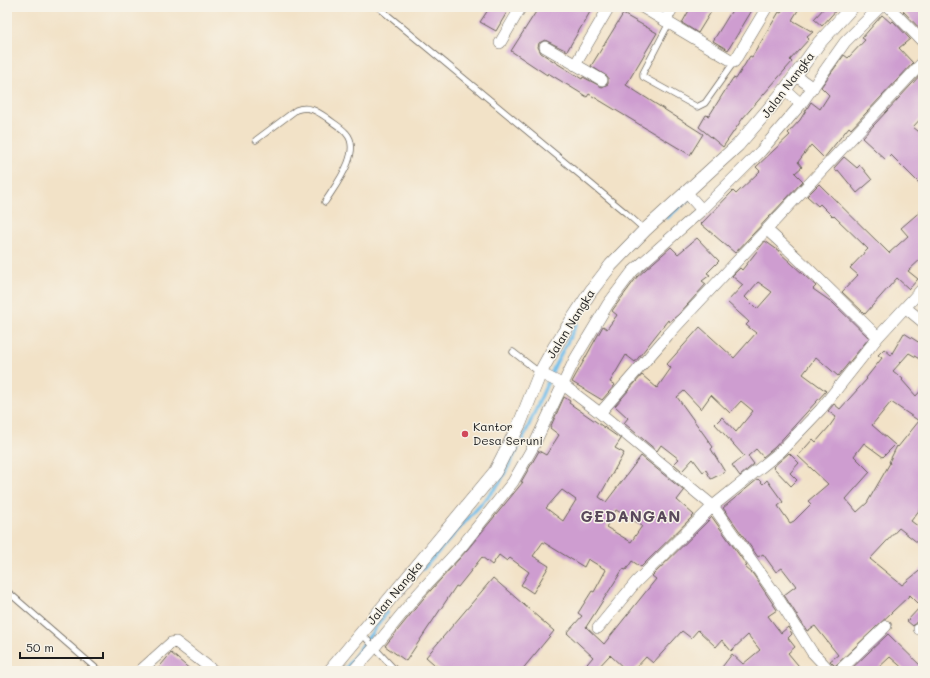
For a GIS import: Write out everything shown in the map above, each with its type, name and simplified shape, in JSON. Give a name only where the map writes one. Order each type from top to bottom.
[{"type":"street","points":[[500,43],[521,7]]},
{"type":"street","points":[[575,65],[609,7]]},
{"type":"street","points":[[642,7],[734,62],[767,7]]},
{"type":"street","points":[[667,22],[673,7]]},
{"type":"street","name":"Jalan Nangka","points":[[330,671],[495,472],[520,423],[552,379],[555,346],[591,291],[611,265],[644,230],[688,194],[738,146],[786,91],[819,43],[852,7]]},
{"type":"street","points":[[353,671],[418,594],[462,546],[512,482],[534,445],[552,379],[632,272],[761,151],[800,103],[845,42],[880,7]]},
{"type":"street","points":[[889,7],[923,42]]},
{"type":"street","points":[[545,47],[602,80]]},
{"type":"street","points":[[600,413],[668,336],[923,62]]},
{"type":"street","points":[[796,76],[811,87]]},
{"type":"street","points":[[786,91],[800,103]]},
{"type":"street","points":[[688,194],[700,208]]},
{"type":"street","points":[[767,230],[810,268],[878,337]]},
{"type":"street","points":[[598,628],[636,582],[714,506],[780,452],[821,409],[878,337],[923,288]]},
{"type":"street","points":[[906,308],[923,322]]},
{"type":"street","points":[[552,379],[600,413],[714,506],[776,595],[812,652],[830,671]]},
{"type":"street","points":[[839,671],[886,626]]},
{"type":"street","points":[[140,671],[171,643],[176,642],[214,671]]},
{"type":"lane","points":[[378,7],[626,213],[644,230]]},
{"type":"lane","points":[[667,22],[643,72],[643,77],[697,106],[700,106],[705,103],[734,62]]},
{"type":"lane","points":[[256,140],[296,110],[304,107],[310,108],[325,117],[347,134],[351,142],[350,160],[324,202]]},
{"type":"lane","points":[[513,352],[552,379]]},
{"type":"lane","points":[[7,591],[99,671]]},
{"type":"lane","points":[[362,634],[396,671]]},
{"type":"building","points":[[490,7],[510,7],[496,31],[480,22]]},
{"type":"building","points":[[539,7],[593,7],[567,51],[545,40],[539,43],[538,47],[541,53],[582,79],[583,77],[602,87],[608,84],[608,77],[591,66],[623,14],[657,33],[626,85],[703,134],[690,155],[589,94],[587,97],[548,73],[547,75],[511,51]]},
{"type":"building","points":[[691,7],[714,7],[698,33],[682,23]]},
{"type":"building","points":[[734,7],[754,7],[728,50],[713,41]]},
{"type":"building","points":[[784,7],[800,7],[792,20],[813,32],[807,37],[809,39],[790,60],[792,62],[743,118],[723,147],[699,127],[706,115],[709,116],[733,78],[736,79],[750,56],[752,57],[779,12],[781,13]]},
{"type":"building","points":[[825,7],[839,7],[822,26],[814,19]]},
{"type":"building","points":[[907,7],[923,7],[923,32],[903,11]]},
{"type":"building","points":[[882,15],[891,23],[893,21],[910,39],[899,48],[913,63],[851,129],[849,127],[824,158],[811,145],[798,162],[802,167],[795,173],[803,181],[735,253],[701,224],[733,191],[736,194],[760,171],[756,167],[790,135],[788,133],[800,120],[811,102],[820,109],[829,95],[821,87],[844,55],[848,58],[865,40],[862,38]]},
{"type":"building","points":[[923,72],[923,116],[913,127],[923,135],[923,187],[891,155],[886,160],[862,138]]},
{"type":"building","points":[[844,157],[857,168],[860,165],[872,180],[857,193],[838,170],[837,172],[834,168]]},
{"type":"building","points":[[819,184],[889,253],[908,236],[901,228],[923,209],[923,257],[908,271],[918,279],[909,289],[897,278],[865,314],[842,292],[858,275],[850,268],[868,249],[834,216],[833,217],[820,204],[818,206],[807,196]]},
{"type":"building","points":[[697,238],[719,261],[707,273],[710,275],[702,281],[706,284],[678,315],[669,322],[668,320],[635,362],[626,355],[610,382],[615,385],[602,400],[572,382],[603,326],[607,329],[617,315],[612,311],[637,277],[671,247],[678,254]]},
{"type":"building","points":[[765,241],[779,251],[816,286],[813,289],[833,303],[869,338],[838,376],[816,357],[803,374],[826,391],[775,447],[763,457],[756,449],[748,456],[754,464],[740,476],[732,465],[744,456],[715,424],[722,417],[736,432],[753,411],[741,401],[730,413],[711,395],[701,409],[684,391],[677,397],[713,447],[711,449],[725,472],[711,479],[706,470],[703,472],[693,459],[682,471],[674,464],[679,459],[661,445],[657,451],[624,423],[628,418],[615,406],[642,375],[657,388],[671,368],[667,364],[700,327],[734,358],[756,333],[746,325],[749,322],[727,302],[743,285],[732,276],[740,268],[742,270]],"holes":[[[758,282],[772,292],[757,309],[745,297]]]},
{"type":"building","points":[[904,333],[923,345],[923,361],[909,353],[893,371],[903,379],[902,380],[916,396],[923,388],[923,505],[911,521],[923,530],[923,547],[899,528],[870,559],[902,585],[923,568],[923,618],[918,620],[913,626],[907,621],[921,606],[910,595],[835,666],[830,661],[838,655],[815,626],[807,631],[784,595],[796,586],[782,568],[776,572],[763,554],[758,557],[723,508],[758,479],[763,484],[767,480],[783,502],[778,506],[790,523],[794,521],[811,504],[808,501],[828,484],[798,456],[813,439],[816,442],[829,427],[836,417],[828,411],[834,404],[840,409],[867,379],[866,378],[882,358],[878,355],[884,349],[891,355]],"holes":[[[891,402],[919,421],[898,447],[897,446],[889,462],[890,463],[867,503],[857,512],[846,499],[870,472],[854,456],[864,443],[883,457],[895,445],[872,425]]]},
{"type":"building","points":[[564,397],[570,401],[569,403],[621,439],[615,448],[624,453],[599,497],[606,502],[641,456],[684,491],[677,500],[694,515],[641,567],[632,561],[626,570],[623,569],[586,627],[604,644],[656,579],[652,576],[712,517],[747,566],[745,567],[753,574],[777,610],[768,616],[781,633],[788,627],[792,634],[788,638],[795,647],[788,653],[803,671],[719,671],[732,654],[743,664],[760,650],[748,635],[731,651],[722,640],[716,647],[698,630],[691,638],[682,631],[653,663],[646,657],[633,671],[627,671],[610,655],[595,671],[581,671],[593,657],[567,633],[582,616],[578,613],[592,591],[594,592],[606,570],[588,559],[584,567],[543,542],[533,556],[549,566],[533,593],[521,585],[529,572],[510,558],[507,561],[499,555],[492,565],[482,557],[458,587],[456,586],[406,661],[385,646],[523,482],[521,482],[539,451],[546,455],[559,435],[550,428]],"holes":[[[562,490],[576,500],[563,521],[546,508]],[[616,510],[642,526],[631,542],[606,527]]]},
{"type":"building","points":[[789,453],[799,463],[790,473],[797,480],[791,486],[773,467]]},
{"type":"building","points":[[493,578],[554,631],[521,671],[442,671],[426,657]]},
{"type":"building","points":[[888,634],[923,668],[923,671],[906,671],[890,657],[875,671],[849,671]]},
{"type":"building","points":[[171,653],[192,671],[156,671]]},
{"type":"waterway","points":[[667,218],[690,198]]},
{"type":"waterway","points":[[423,569],[499,484],[522,441],[555,365],[577,324]]},
{"type":"waterway","points":[[344,671],[387,612]]},
{"type":"place","name":"Kantor Desa Seruni","points":[[465,434]]},
{"type":"district","name":"GEDANGAN","points":[[631,516]]}]
